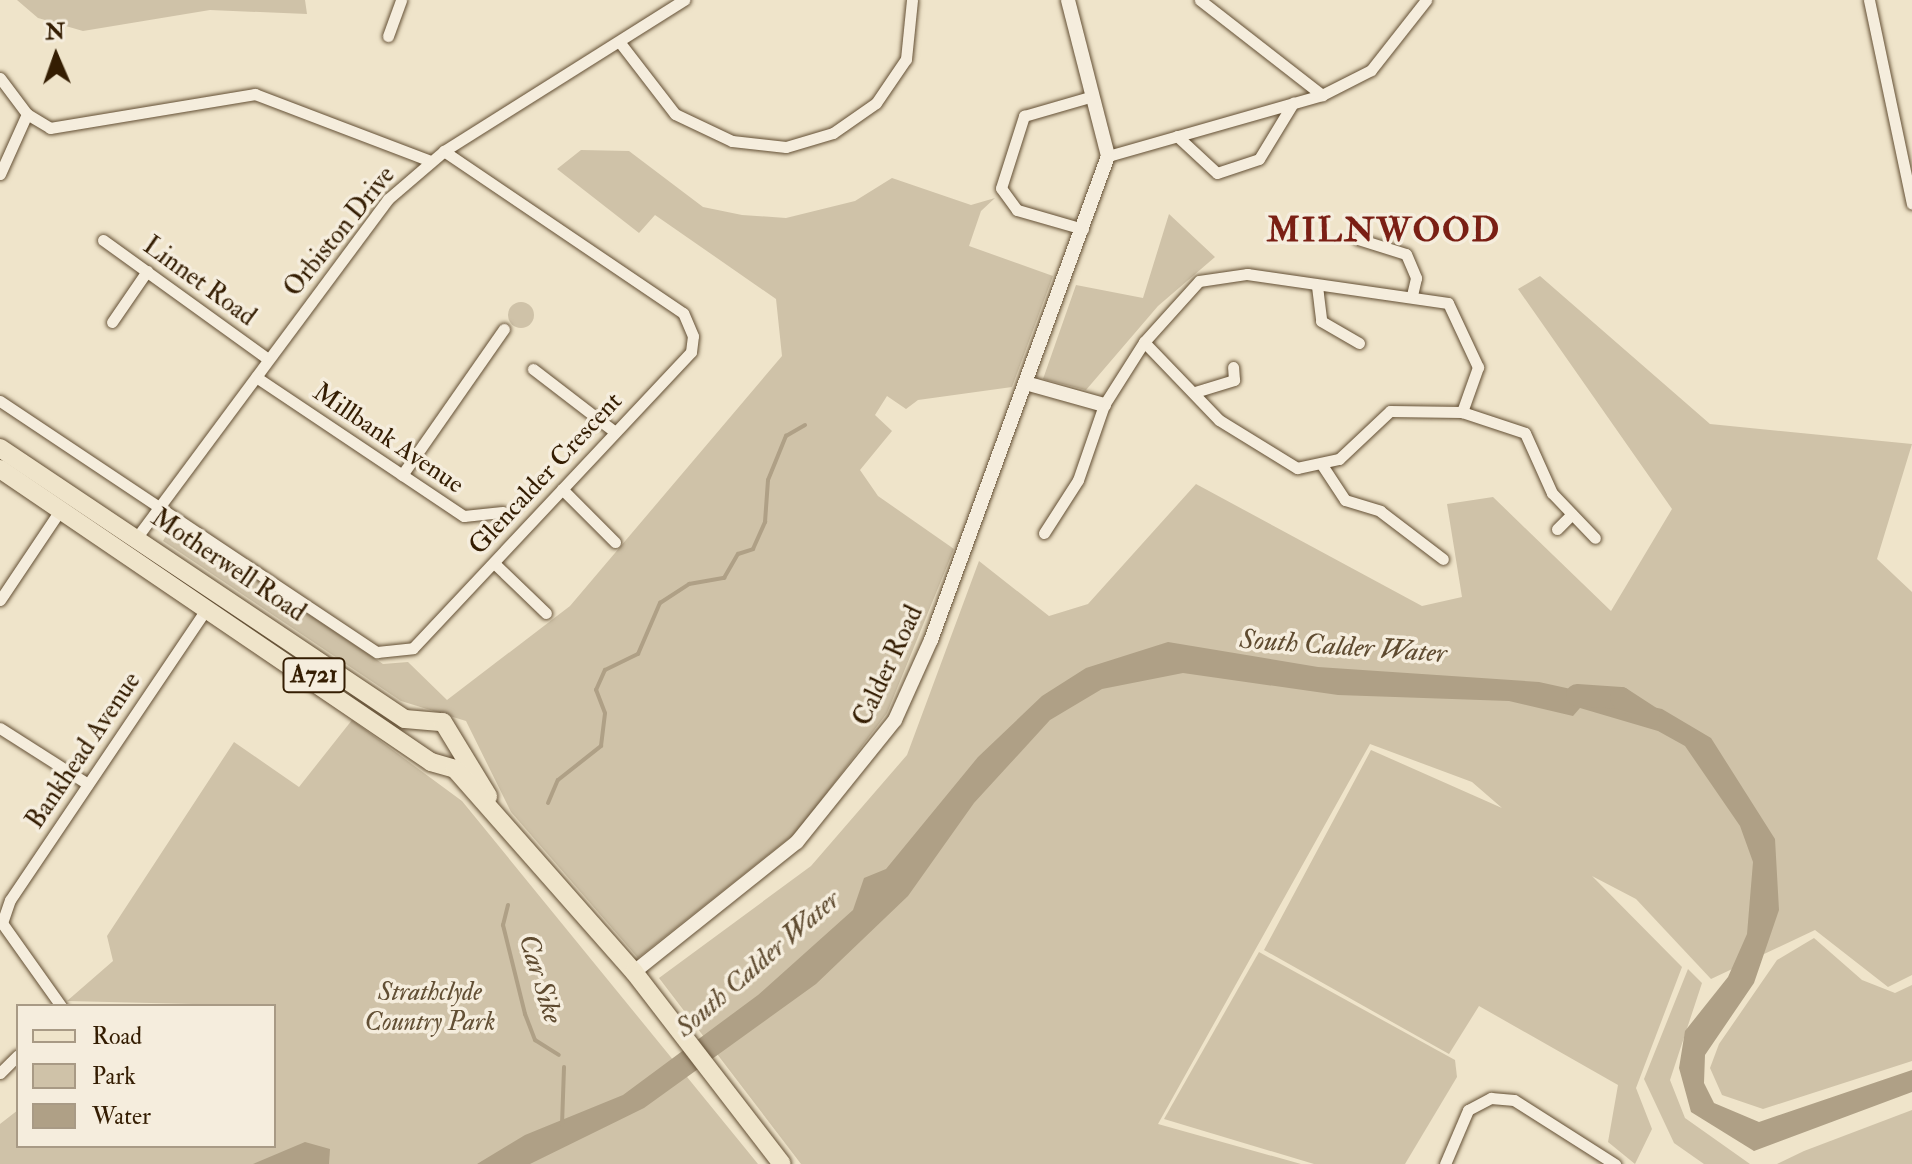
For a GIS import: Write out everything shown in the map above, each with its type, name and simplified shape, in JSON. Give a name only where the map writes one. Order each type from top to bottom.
[{"type":"main road","name":"Motherwell Road","points":[[0,448],[405,719],[429,723]]},
{"type":"main road","name":"Motherwell Road","points":[[0,469],[417,747]]},
{"type":"main road","name":"A721","points":[[429,723],[443,722],[457,739],[498,820]]},
{"type":"main road","points":[[417,747],[429,723]]},
{"type":"main road","points":[[439,763],[457,739]]},
{"type":"main road","name":"A721","points":[[417,747],[439,763],[455,769],[634,972],[782,1164]]},
{"type":"street","points":[[388,36],[401,0]]},
{"type":"street","name":"Orbiston Drive","points":[[137,537],[388,199],[444,151],[621,44],[684,0]]},
{"type":"street","points":[[621,44],[675,114],[732,141],[786,147],[833,133],[876,103],[906,59],[912,0]]},
{"type":"street","points":[[1068,0],[1108,156],[1322,95],[1371,70],[1426,0]]},
{"type":"street","points":[[1200,0],[1322,95]]},
{"type":"street","points":[[1869,0],[1912,204]]},
{"type":"street","points":[[0,78],[27,114],[50,128],[255,94],[430,161]]},
{"type":"street","points":[[1083,229],[1017,210],[1001,188],[1024,116],[1093,96]]},
{"type":"street","points":[[1177,136],[1217,173],[1259,159],[1293,103]]},
{"type":"street","points":[[0,174],[27,114]]},
{"type":"street","name":"Glencalder Crescent","points":[[158,508],[377,652],[413,648],[691,352],[693,336],[683,313],[444,151]]},
{"type":"street","name":"Calder Road","points":[[634,972],[797,842],[895,720],[1029,384],[1108,156]]},
{"type":"street","points":[[1358,239],[1406,254],[1416,278],[1412,295]]},
{"type":"street","name":"Linnet Road","points":[[103,240],[268,359]]},
{"type":"street","points":[[112,322],[147,271]]},
{"type":"street","points":[[1044,533],[1078,480],[1104,405],[1144,342],[1199,281],[1247,274],[1317,286],[1412,295],[1448,303],[1478,367],[1462,412]]},
{"type":"street","points":[[1317,286],[1321,321],[1359,343]]},
{"type":"street","points":[[402,475],[504,329]]},
{"type":"street","points":[[1144,342],[1195,392],[1277,462],[1322,465],[1339,459],[1390,411],[1462,412],[1525,433],[1552,493],[1595,538]]},
{"type":"street","points":[[1233,367],[1234,380]]},
{"type":"street","points":[[533,369],[615,432]]},
{"type":"street","name":"Millbank Avenue","points":[[256,377],[464,516],[503,512]]},
{"type":"street","points":[[1195,392],[1234,380],[1248,382]]},
{"type":"street","points":[[1029,384],[1104,405]]},
{"type":"street","name":"Motherwell Road","points":[[0,401],[158,508]]},
{"type":"street","points":[[1322,465],[1345,500],[1380,511],[1443,559]]},
{"type":"street","points":[[562,489],[615,542]]},
{"type":"street","points":[[0,600],[61,509]]},
{"type":"street","points":[[1557,529],[1572,514]]},
{"type":"street","points":[[494,563],[546,613]]},
{"type":"street","name":"Bankhead Avenue","points":[[1,923],[10,900],[208,606]]},
{"type":"street","points":[[0,728],[88,784]]},
{"type":"street","points":[[1,923],[60,1004]]},
{"type":"street","points":[[0,1073],[16,1057]]},
{"type":"street","points":[[1445,1164],[1468,1110],[1491,1098],[1514,1100],[1615,1164]]},
{"type":"green space","points":[[17,0],[305,0],[307,14],[210,10],[83,31],[38,18]]},
{"type":"green space","points":[[581,150],[629,151],[703,207],[742,215],[786,218],[855,201],[892,178],[971,205],[995,198],[981,211],[969,246],[1053,276],[1012,387],[918,400],[906,409],[887,396],[875,415],[892,431],[860,470],[878,496],[954,549],[887,713],[798,831],[638,958],[511,812],[466,721],[401,701],[163,541],[173,523],[383,664],[408,662],[447,700],[570,606],[782,356],[776,299],[655,215],[639,233],[557,169]]},
{"type":"green space","points":[[1169,214],[1215,257],[1158,306],[1086,390],[1043,379],[1076,285],[1143,298]]},
{"type":"green space","points":[[1540,276],[1710,424],[1912,444],[1877,559],[1912,592],[1912,975],[1888,987],[1815,930],[1711,979],[1636,899],[1592,876],[1682,967],[1636,1088],[1652,1129],[1635,1164],[1608,1142],[1618,1085],[1479,1006],[1449,1054],[1264,950],[1371,750],[1502,808],[1472,782],[1370,744],[1158,1124],[1301,1164],[801,1164],[659,978],[811,866],[907,755],[979,561],[1049,616],[1088,604],[1196,484],[1422,606],[1462,597],[1447,504],[1493,497],[1611,611],[1672,509],[1518,289]]},
{"type":"green space","points":[[521,302],[530,306],[534,315],[530,324],[521,328],[512,324],[508,315],[512,306]]},
{"type":"green space","name":"Strathclyde Country Park","points":[[352,720],[462,801],[758,1164],[0,1164],[0,1124],[16,1112],[16,1148],[276,1148],[276,1004],[67,1001],[113,961],[107,936],[234,742],[299,787]]},
{"type":"green space","points":[[1814,938],[1862,980],[1895,993],[1912,985],[1912,1061],[1763,1109],[1722,1095],[1710,1068],[1719,1044],[1777,960]]},
{"type":"green space","points":[[1259,952],[1455,1060],[1457,1077],[1405,1164],[1314,1164],[1164,1119]]},
{"type":"green space","points":[[1688,969],[1702,983],[1670,1080],[1685,1118],[1750,1164],[1704,1164],[1674,1143],[1644,1079]]},
{"type":"green space","points":[[1912,1110],[1912,1164],[1777,1164],[1804,1151]]},
{"type":"water","name":"South Calder Water","points":[[1168,642],[1318,667],[1539,682],[1662,709],[1711,738],[1775,839],[1779,910],[1754,983],[1705,1055],[1704,1083],[1714,1103],[1759,1122],[1912,1070],[1912,1092],[1754,1151],[1691,1112],[1679,1068],[1685,1031],[1728,977],[1747,934],[1753,862],[1740,826],[1685,746],[1658,731],[1580,708],[1573,716],[1509,701],[1338,695],[1183,673],[1102,689],[1050,720],[974,803],[908,896],[816,984],[644,1108],[530,1164],[477,1164],[525,1135],[623,1095],[758,995],[853,910],[864,878],[886,869],[978,757],[1042,696],[1086,668]]},
{"type":"water","points":[[305,1142],[330,1149],[329,1164],[253,1164]]},
{"type":"waterway","name":"Car Sike","points":[[548,803],[558,780],[601,746],[605,713],[596,690],[605,670],[638,654],[660,603],[689,584],[724,578],[738,554],[753,549],[765,522],[768,480],[786,436],[805,425]]},
{"type":"waterway","name":"South Calder Water","points":[[1577,695],[1621,698],[1649,716]]},
{"type":"waterway","name":"Car Sike","points":[[508,905],[503,925],[525,1014],[535,1040],[559,1055]]},
{"type":"waterway","name":"Car Sike","points":[[562,1125],[564,1067]]},
{"type":"district","name":"MILNWOOD","points":[[1384,231]]}]
